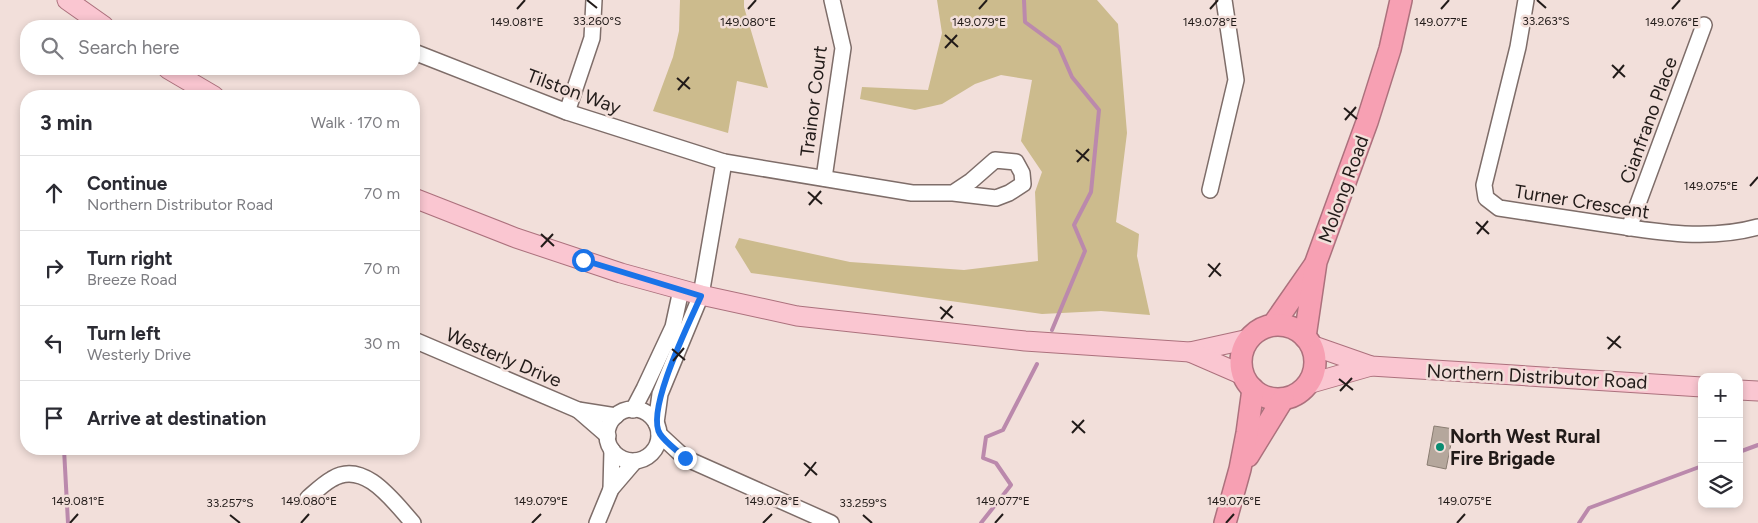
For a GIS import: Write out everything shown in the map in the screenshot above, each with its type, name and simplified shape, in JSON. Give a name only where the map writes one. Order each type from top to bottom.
[{"type":"highway","name":"Molong Road","points":[[1308,341],[1316,262],[1367,122],[1390,49],[1401,0]]},
{"type":"highway","name":"Molong Road","points":[[1272,325],[1316,262]]},
{"type":"highway","points":[[1225,523],[1248,433],[1248,382],[1241,356],[1249,339],[1261,329],[1272,325],[1288,326],[1308,341],[1315,359],[1314,369],[1308,384],[1298,393],[1282,399],[1265,397],[1248,382]]},
{"type":"highway","points":[[1240,469],[1282,399]]},
{"type":"main road","points":[[67,0],[95,20]]},
{"type":"main road","points":[[178,75],[204,90]]},
{"type":"main road","points":[[420,200],[516,238],[622,273],[701,296],[796,316],[1024,341],[1190,352],[1249,339]]},
{"type":"main road","name":"Northern Distributor Road","points":[[1308,341],[1371,366],[1698,387]]},
{"type":"main road","points":[[1190,352],[1248,382]]},
{"type":"main road","name":"Northern Distributor Road","points":[[1308,384],[1371,366]]},
{"type":"main road","points":[[1743,390],[1758,391]]},
{"type":"street","points":[[567,112],[592,38],[594,0]]},
{"type":"street","name":"Trainor Court","points":[[824,178],[843,48],[832,0]]},
{"type":"street","points":[[1210,190],[1236,80],[1224,0]]},
{"type":"street","name":"Turner Crescent","points":[[1526,0],[1518,48],[1484,185],[1486,198],[1499,208],[1672,234],[1716,234],[1758,227]]},
{"type":"street","name":"Cianfrano Place","points":[[1629,228],[1704,26]]},
{"type":"street","name":"Tilston Way","points":[[420,54],[567,112],[724,162],[912,193],[953,193]]},
{"type":"street","points":[[610,443],[622,459],[635,461],[643,460],[650,455],[658,442],[660,394],[701,296],[724,162]]},
{"type":"street","points":[[633,410],[672,327],[681,290]]},
{"type":"street","name":"Westerly Drive","points":[[420,343],[578,410],[616,416]]},
{"type":"street","name":"Westerly Drive","points":[[578,410],[610,443]]},
{"type":"street","points":[[611,490],[610,425],[616,416],[627,410],[642,411],[650,416],[658,428],[685,458]]},
{"type":"street","points":[[650,455],[685,458],[831,523]]},
{"type":"street","points":[[597,523],[611,490],[635,461]]},
{"type":"street","points":[[308,498],[332,478],[343,474],[361,474],[378,486],[413,523]]},
{"type":"shaded area","points":[[680,0],[744,0],[744,7],[768,88],[737,81],[728,133],[653,111],[673,57],[679,31]]},
{"type":"shaded area","points":[[937,0],[1097,0],[1118,24],[1127,133],[1116,222],[1139,234],[1137,256],[1150,315],[1101,311],[1042,314],[751,273],[735,247],[739,238],[850,262],[964,270],[1038,261],[1035,192],[1042,172],[1021,141],[1032,80],[1001,75],[975,84],[942,104],[915,110],[860,99],[862,87],[928,90],[942,33]]},
{"type":"building","name":"North West Rural Fire Brigade","points":[[1434,426],[1454,429],[1446,469],[1427,465]]},
{"type":"waterway","points":[[1024,0],[1025,22],[1059,47],[1072,77],[1099,110],[1091,192],[1074,225],[1085,251],[1052,330]]},
{"type":"waterway","points":[[981,523],[1011,485],[996,463],[983,458],[986,437],[1003,430],[1037,364]]},
{"type":"waterway","points":[[1743,451],[1758,445]]},
{"type":"waterway","points":[[64,455],[68,523]]},
{"type":"waterway","points":[[1579,523],[1589,508],[1698,467]]},
{"type":"place","name":"North West Rural Fire Brigade","points":[[1440,447]]},
{"type":"route","points":[[583,260],[701,296],[660,394],[656,423],[659,434],[685,458]]}]
